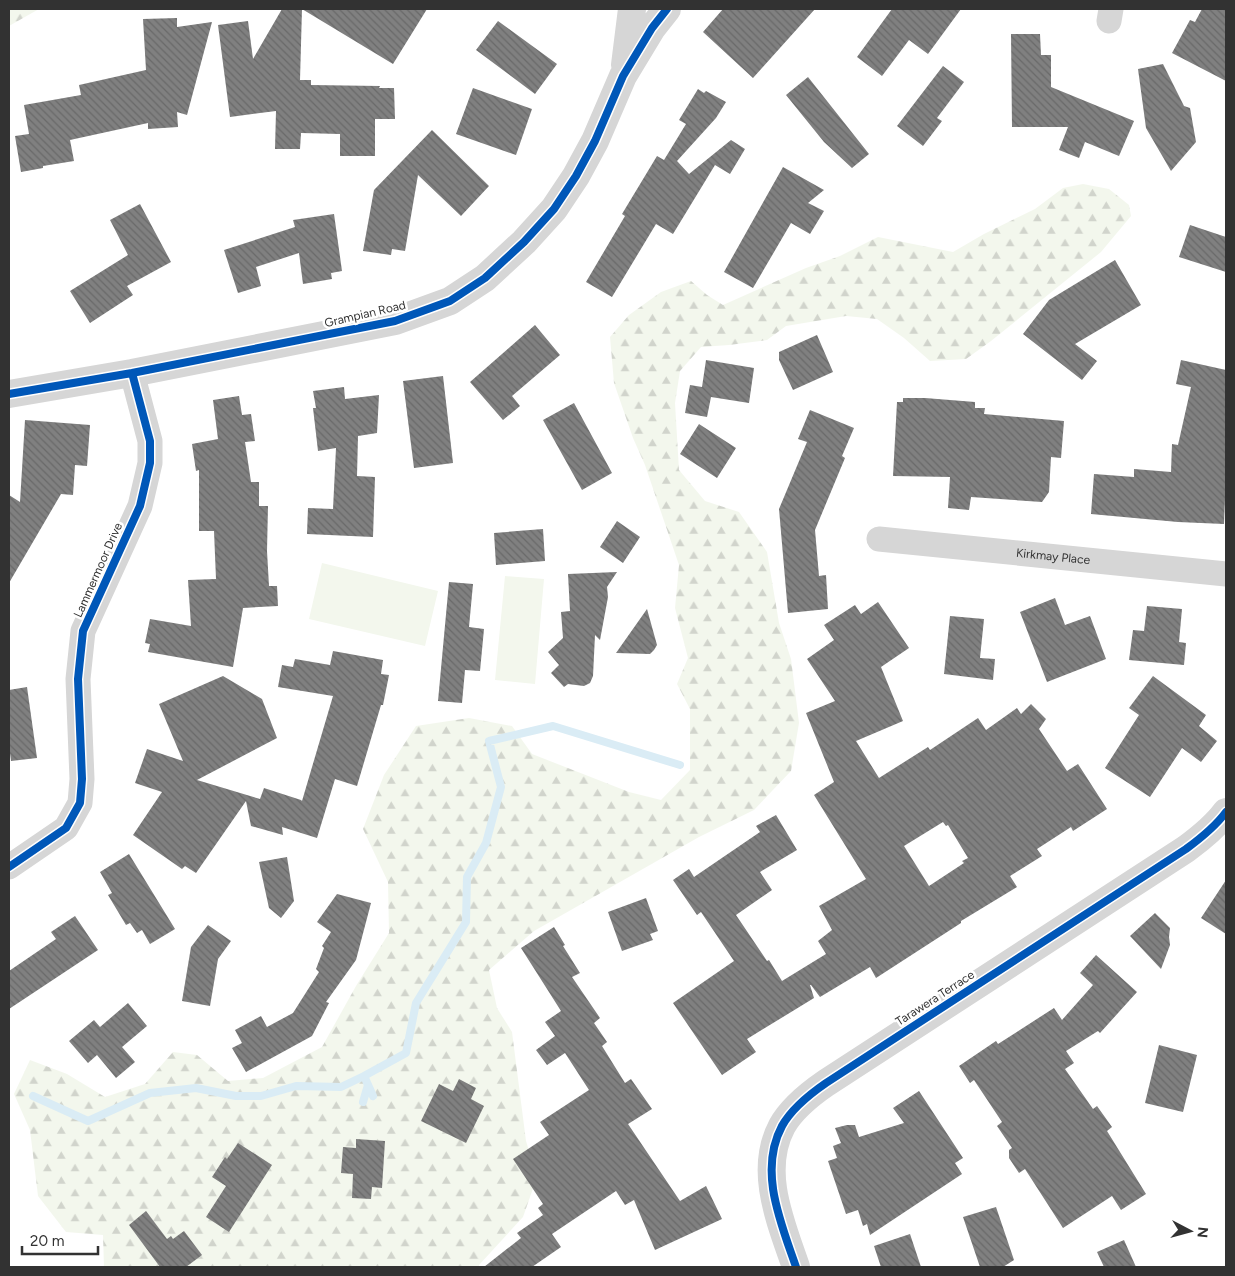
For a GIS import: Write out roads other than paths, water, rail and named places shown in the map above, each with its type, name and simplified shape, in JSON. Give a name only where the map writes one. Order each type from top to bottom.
[{"type":"street","name":"Grampian Road","points":[[623,76],[632,9]]},
{"type":"street","name":"Grampian Road","points":[[9,394],[132,373],[394,321],[450,301],[485,278],[524,242],[554,209],[576,176],[595,141],[623,76],[652,28],[667,9]]},
{"type":"street","name":"Lammermoor Drive","points":[[9,867],[66,828],[80,803],[82,779],[78,679],[83,631],[140,506],[150,463],[150,441],[132,373]]},
{"type":"street","name":"Kirkmay Place","points":[[879,539],[1226,574]]},
{"type":"street","name":"Tarawera Terrace","points":[[796,1267],[774,1198],[772,1178],[775,1143],[783,1125],[794,1110],[808,1096],[826,1083],[1186,849],[1205,835],[1226,812]]},
{"type":"waterway","points":[[373,1096],[364,1076],[406,1053],[416,1003],[466,922],[467,877],[486,843],[501,787],[489,741],[553,726],[680,765]]},
{"type":"waterway","points":[[33,1096],[88,1121],[150,1093],[196,1088],[236,1096],[261,1096],[296,1086],[341,1087],[364,1076]]},
{"type":"waterway","points":[[363,1102],[368,1085]]}]
